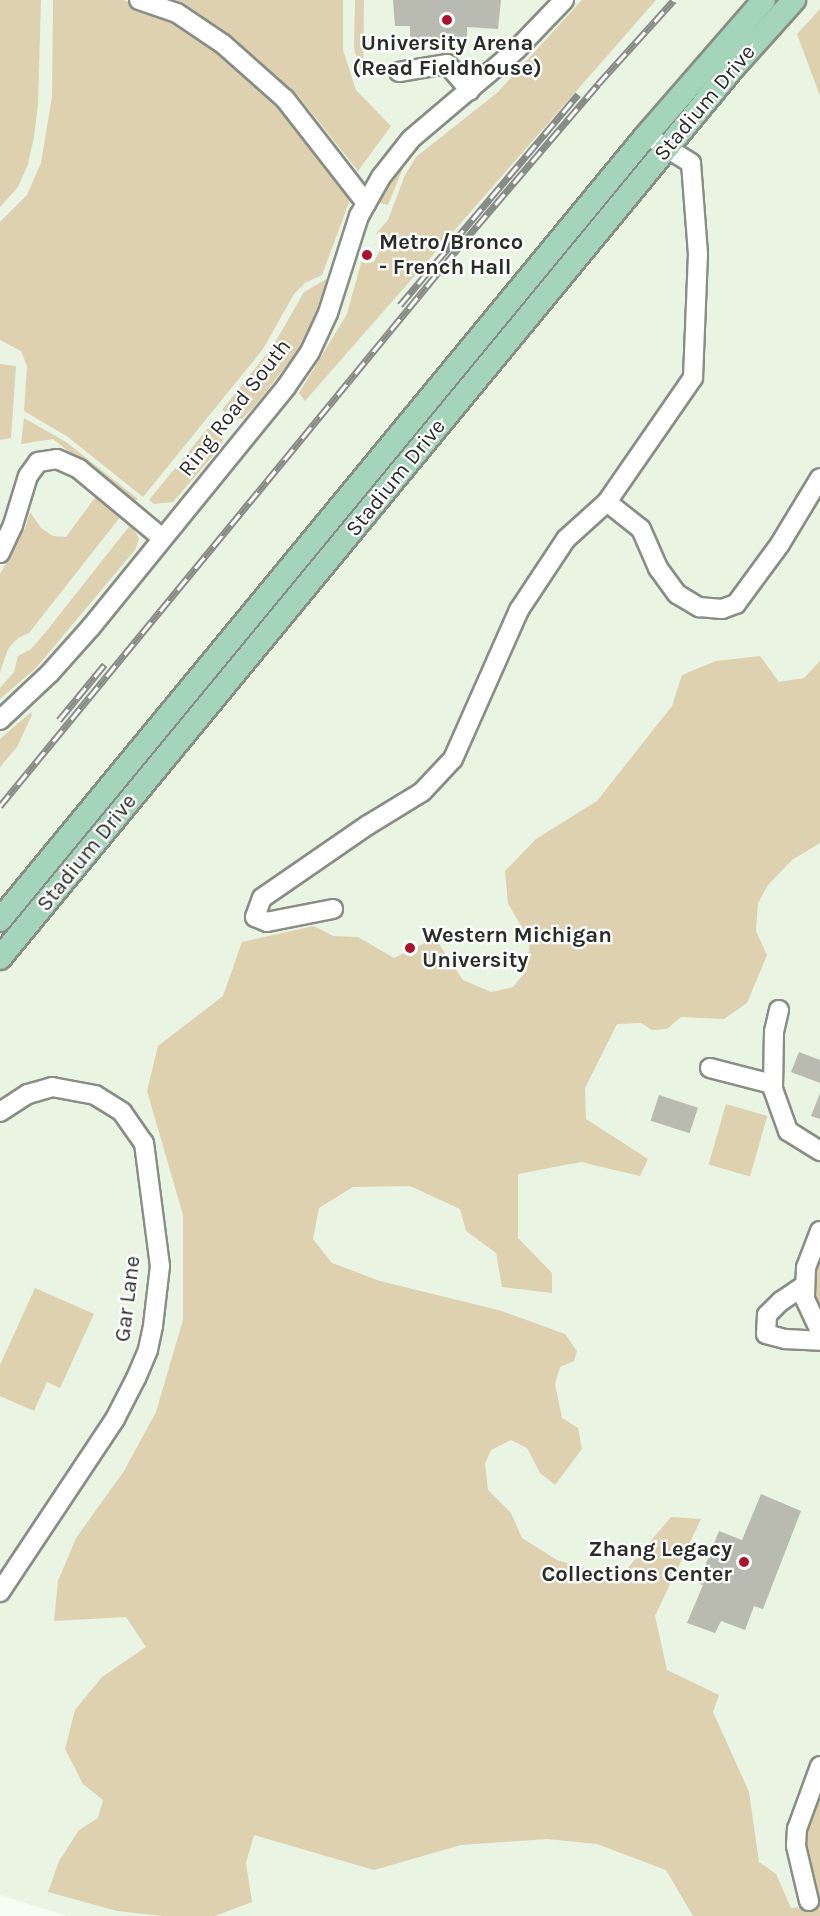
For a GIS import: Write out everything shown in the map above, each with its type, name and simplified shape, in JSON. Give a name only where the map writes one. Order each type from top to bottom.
[{"type":"main road","name":"Stadium Drive","points":[[0,920],[645,137],[764,0]]},
{"type":"main road","name":"Stadium Drive","points":[[0,958],[667,147],[794,0]]},
{"type":"street","points":[[140,0],[177,13],[232,51],[285,99],[366,203]]},
{"type":"street","name":"Ring Road South","points":[[0,720],[50,673],[286,387],[310,352],[328,313],[359,216],[381,177],[411,139],[517,49],[564,0]]},
{"type":"street","points":[[399,72],[447,64],[470,90]]},
{"type":"street","points":[[333,909],[267,922],[255,917],[262,898],[368,825],[422,792],[453,759],[519,610],[566,539],[607,501],[693,378],[698,254],[692,163],[667,147],[645,137]]},
{"type":"street","points":[[0,553],[13,525],[28,476],[38,462],[57,459],[79,469],[162,538]]},
{"type":"street","points":[[607,501],[640,529],[658,568],[677,594],[699,607],[722,609],[736,604],[780,544],[820,478]]},
{"type":"street","points":[[779,1010],[774,1031],[772,1084],[788,1131],[820,1151]]},
{"type":"street","points":[[710,1068],[772,1084]]},
{"type":"street","name":"Gar Lane","points":[[0,1112],[28,1094],[52,1087],[95,1095],[122,1112],[144,1143],[160,1266],[148,1350],[115,1419],[0,1592]]},
{"type":"street","points":[[820,1231],[807,1267],[805,1286],[805,1299],[810,1315],[820,1331]]},
{"type":"street","points":[[805,1286],[781,1301],[767,1315],[766,1334],[785,1339],[820,1341]]},
{"type":"street","points":[[809,1901],[796,1846],[797,1829],[820,1766]]},
{"type":"shaded area","name":"Western Michigan University","points":[[0,0],[820,0],[820,1916],[67,1916],[0,1895]]},
{"type":"shaded area","points":[[0,0],[41,0],[38,104],[34,137],[28,164],[18,187],[0,207]]},
{"type":"shaded area","points":[[53,0],[123,0],[178,19],[227,53],[280,103],[351,197],[322,275],[305,283],[294,294],[263,349],[143,497],[68,437],[24,411],[27,366],[21,351],[0,340],[0,222],[27,195],[41,163],[52,97]]},
{"type":"shaded area","points":[[174,0],[343,0],[343,50],[356,90],[391,126],[358,171],[299,97],[235,39],[184,3]]},
{"type":"shaded area","points":[[355,0],[364,0],[363,77],[354,49]]},
{"type":"shaded area","points":[[582,0],[656,0],[305,401],[299,393],[347,314],[361,263],[366,259],[374,262],[387,237],[380,232],[375,235],[388,220],[405,175],[416,157],[498,92]]},
{"type":"shaded area","points":[[820,9],[820,96],[797,34]]},
{"type":"shaded area","points":[[408,156],[388,205],[375,201],[382,189]]},
{"type":"shaded area","points":[[330,277],[315,318],[298,350],[259,401],[242,419],[234,418],[222,410],[273,346],[304,292]]},
{"type":"shaded area","points":[[0,364],[16,366],[11,438],[0,440]]},
{"type":"shaded area","points":[[24,418],[66,442],[138,499],[133,503],[53,439],[21,444]]},
{"type":"shaded area","points":[[212,423],[223,435],[223,441],[216,452],[173,502],[154,504],[149,500]]},
{"type":"shaded area","points":[[97,495],[121,516],[29,633],[18,638],[8,649],[0,672],[0,574],[26,526],[30,512],[41,528],[53,536],[66,537]]},
{"type":"shaded area","points":[[131,524],[139,539],[135,550],[36,668],[0,699],[0,688],[14,672],[18,656],[31,649],[45,633]]},
{"type":"shaded area","points":[[760,656],[779,682],[804,678],[820,661],[820,843],[792,860],[768,885],[758,903],[756,931],[767,955],[747,1003],[724,1019],[681,1017],[667,1029],[652,1030],[641,1023],[617,1024],[585,1088],[586,1119],[648,1159],[640,1176],[581,1162],[518,1174],[518,1238],[552,1273],[552,1293],[502,1287],[496,1253],[466,1231],[460,1209],[410,1186],[353,1187],[319,1208],[313,1239],[332,1263],[380,1281],[502,1311],[565,1334],[577,1351],[574,1361],[560,1367],[555,1384],[562,1418],[578,1428],[582,1449],[555,1485],[540,1473],[527,1448],[511,1440],[491,1450],[485,1464],[488,1490],[511,1513],[522,1538],[557,1560],[596,1572],[627,1569],[671,1517],[701,1519],[655,1616],[667,1670],[719,1695],[713,1712],[749,1792],[759,1862],[776,1874],[791,1908],[810,1906],[806,1829],[820,1791],[820,1916],[693,1916],[666,1870],[597,1844],[547,1839],[461,1845],[374,1870],[254,1835],[246,1863],[252,1902],[215,1916],[163,1916],[117,1911],[48,1892],[59,1861],[79,1830],[98,1818],[103,1800],[83,1784],[65,1749],[75,1710],[102,1677],[146,1647],[126,1617],[54,1621],[58,1581],[76,1538],[124,1471],[156,1412],[183,1320],[183,1215],[147,1091],[158,1046],[223,996],[242,942],[314,926],[333,936],[358,937],[394,958],[435,938],[463,980],[491,992],[513,987],[527,970],[530,940],[508,904],[505,871],[536,839],[597,801],[672,706],[682,675],[716,661]]},
{"type":"shaded area","points":[[31,712],[32,715],[17,747],[0,767],[0,739]]},
{"type":"shaded area","points":[[726,1104],[767,1116],[750,1176],[709,1165]]},
{"type":"shaded area","points":[[820,1243],[820,1318],[815,1311],[810,1280]]},
{"type":"shaded area","points":[[35,1288],[94,1314],[60,1388],[47,1382],[34,1411],[0,1396],[0,1365]]},
{"type":"building","name":"University Arena (Read Fieldhouse)","points":[[393,0],[501,0],[498,29],[467,27],[467,41],[410,41],[410,26],[395,26]]},
{"type":"building","points":[[799,1052],[820,1060],[820,1083],[791,1072]]},
{"type":"building","points":[[820,1093],[820,1119],[811,1116]]},
{"type":"building","points":[[659,1095],[698,1108],[690,1133],[651,1121]]},
{"type":"building","name":"Zhang Legacy Collections Center","points":[[761,1494],[801,1511],[763,1609],[754,1606],[745,1630],[721,1621],[715,1633],[687,1623],[703,1585],[698,1583],[719,1531],[742,1540]]},
{"type":"railway","points":[[0,806],[459,247],[598,84],[674,0]]},
{"type":"railway","points":[[400,305],[578,94]]},
{"type":"railway","points":[[59,720],[105,664]]},
{"type":"place","name":"University Arena (Read Fieldhouse)","points":[[447,20]]},
{"type":"place","name":"Metro/Bronco - French Hall","points":[[367,255]]},
{"type":"place","name":"Western Michigan University","points":[[410,948]]},
{"type":"place","name":"Zhang Legacy Collections Center","points":[[744,1562]]}]
